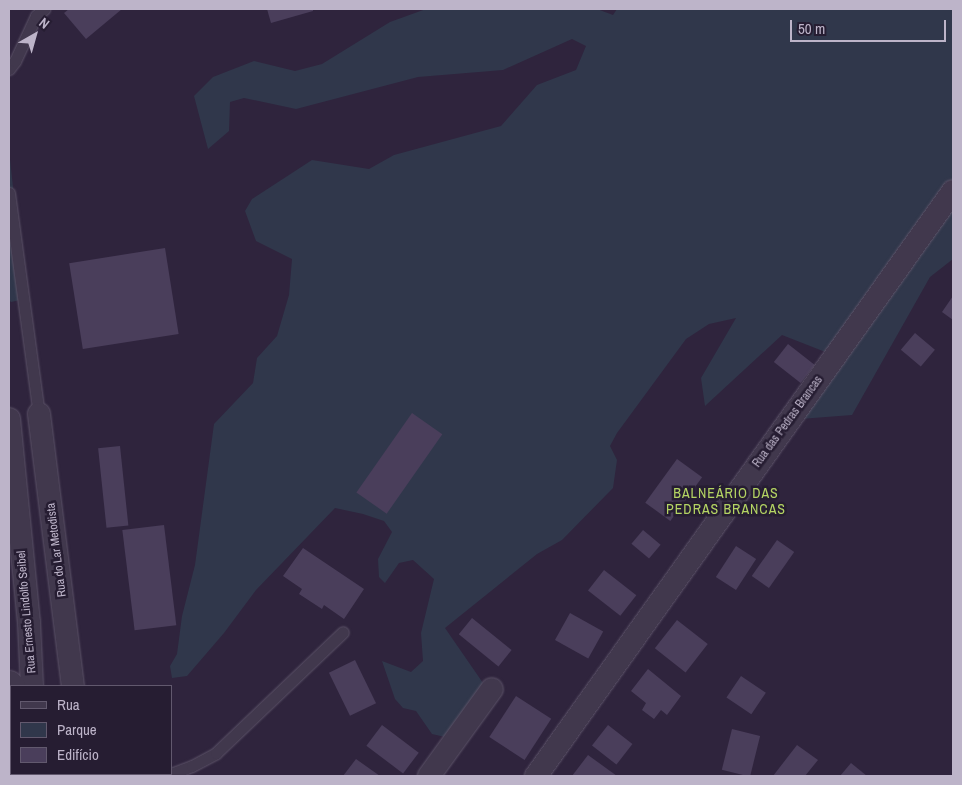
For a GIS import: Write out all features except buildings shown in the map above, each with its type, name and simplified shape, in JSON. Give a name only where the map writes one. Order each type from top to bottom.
[{"type":"street","name":"Rua das Pedras Brancas","points":[[536,776],[953,191]]},
{"type":"street","name":"Rua do Lar Metodista","points":[[39,414],[73,685]]},
{"type":"street","name":"Rua Ernesto Lindolfo Seibel","points":[[9,419],[32,685]]},
{"type":"street","points":[[18,516],[52,506]]},
{"type":"street","points":[[429,776],[492,689]]},
{"type":"lane","points":[[9,69],[15,61],[36,16],[44,9]]},
{"type":"lane","points":[[9,193],[39,414]]},
{"type":"lane","points":[[172,774],[192,766],[216,753],[343,632]]},
{"type":"green space","points":[[426,9],[597,9],[613,15],[617,9],[953,9],[953,259],[930,277],[852,415],[787,420],[833,355],[782,335],[705,406],[701,378],[736,318],[709,324],[686,339],[617,433],[610,446],[617,460],[613,488],[562,540],[537,554],[445,628],[483,683],[445,737],[432,734],[416,711],[403,708],[395,699],[382,661],[411,672],[423,661],[421,633],[434,579],[413,560],[399,563],[385,583],[379,577],[378,559],[392,532],[384,521],[363,514],[335,508],[256,590],[224,633],[187,676],[172,678],[170,666],[177,654],[182,616],[195,565],[214,424],[253,383],[257,358],[277,336],[289,295],[292,259],[256,241],[245,211],[252,199],[312,160],[369,169],[394,155],[501,126],[537,85],[576,70],[586,46],[572,39],[503,70],[418,77],[296,109],[244,98],[230,102],[229,131],[208,149],[194,96],[213,77],[254,61],[295,71],[322,64],[390,22]]},
{"type":"green space","points":[[9,150],[25,299],[11,302],[9,300]]},
{"type":"district","name":"BALNEÁRIO DAS PEDRAS BRANCAS","points":[[726,502]]}]
